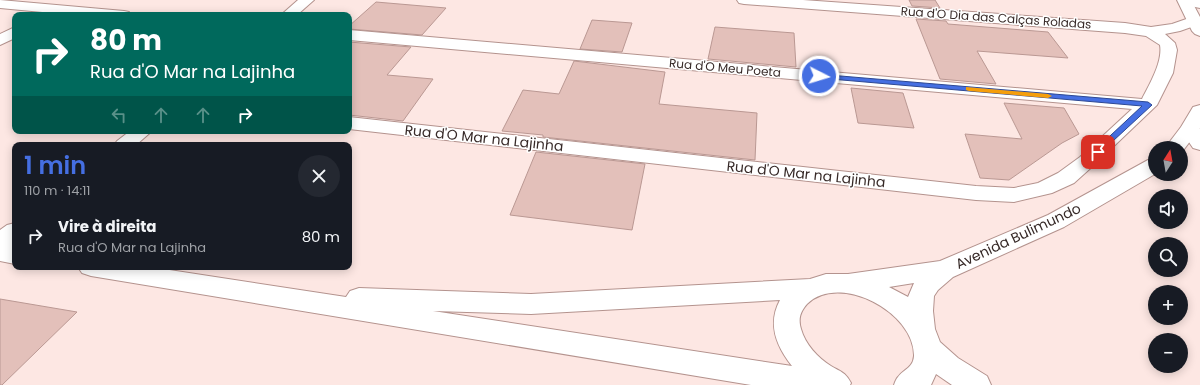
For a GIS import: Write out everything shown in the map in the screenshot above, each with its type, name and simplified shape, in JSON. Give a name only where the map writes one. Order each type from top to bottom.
[{"type":"street","points":[[0,4],[54,12],[77,0]]},
{"type":"street","points":[[292,12],[307,0]]},
{"type":"street","name":"Rua d'O Dia das Calças Roladas","points":[[744,0],[1125,28],[1151,32]]},
{"type":"street","points":[[1151,32],[1198,26],[1185,0]]},
{"type":"street","points":[[1185,0],[1200,4]]},
{"type":"street","name":"Rua d'O Mar na Lajinha","points":[[352,123],[976,193],[1014,195],[1044,188],[1066,178],[1087,161],[1148,105],[1164,73],[1169,50],[1166,42],[1151,32]]},
{"type":"street","points":[[0,40],[12,34]]},
{"type":"street","name":"Rua d'O Meu Poeta","points":[[352,35],[1148,105]]},
{"type":"street","points":[[1186,141],[1195,136],[1200,111]]},
{"type":"street","points":[[128,142],[138,134]]},
{"type":"street","name":"Avenida Bulimundo","points":[[944,270],[1056,221],[1148,169]]},
{"type":"street","points":[[0,243],[12,234]]},
{"type":"street","points":[[0,252],[12,254]]},
{"type":"street","points":[[110,270],[829,385]]},
{"type":"street","points":[[268,295],[531,304],[809,288],[826,283],[847,283],[944,270]]},
{"type":"street","points":[[909,385],[916,382],[927,367],[926,340],[918,311],[921,294],[930,280],[944,270]]},
{"type":"street","points":[[847,283],[870,288],[891,299],[909,313],[926,340],[948,367],[976,385]]},
{"type":"street","points":[[809,288],[795,298],[787,311],[786,328],[792,345],[805,362],[825,378],[841,385]]},
{"type":"building","points":[[909,0],[935,0],[940,8],[912,6]]},
{"type":"building","points":[[376,2],[446,8],[422,35],[352,29],[352,23]]},
{"type":"building","points":[[916,19],[946,21],[948,24],[1048,32],[1068,58],[977,51],[996,84],[940,79]]},
{"type":"building","points":[[592,20],[632,23],[622,52],[580,49]]},
{"type":"building","points":[[715,27],[794,33],[796,67],[708,59]]},
{"type":"building","points":[[352,42],[411,47],[387,75],[433,79],[403,121],[352,115]]},
{"type":"building","points":[[574,61],[665,72],[659,104],[757,113],[755,160],[543,137],[543,135],[502,131],[523,90],[559,94]]},
{"type":"building","points":[[851,88],[903,93],[914,128],[858,123]]},
{"type":"building","points":[[1004,103],[1064,108],[1079,134],[1062,143],[1009,180],[980,178],[965,134],[1022,139]]},
{"type":"building","points":[[536,152],[645,164],[632,230],[510,215]]},
{"type":"building","points":[[0,299],[77,312],[2,385],[0,385]]},
{"type":"slow traffic","points":[[969,89],[1048,96]]},
{"type":"route","points":[[819,76],[1148,105],[1098,152]]}]
